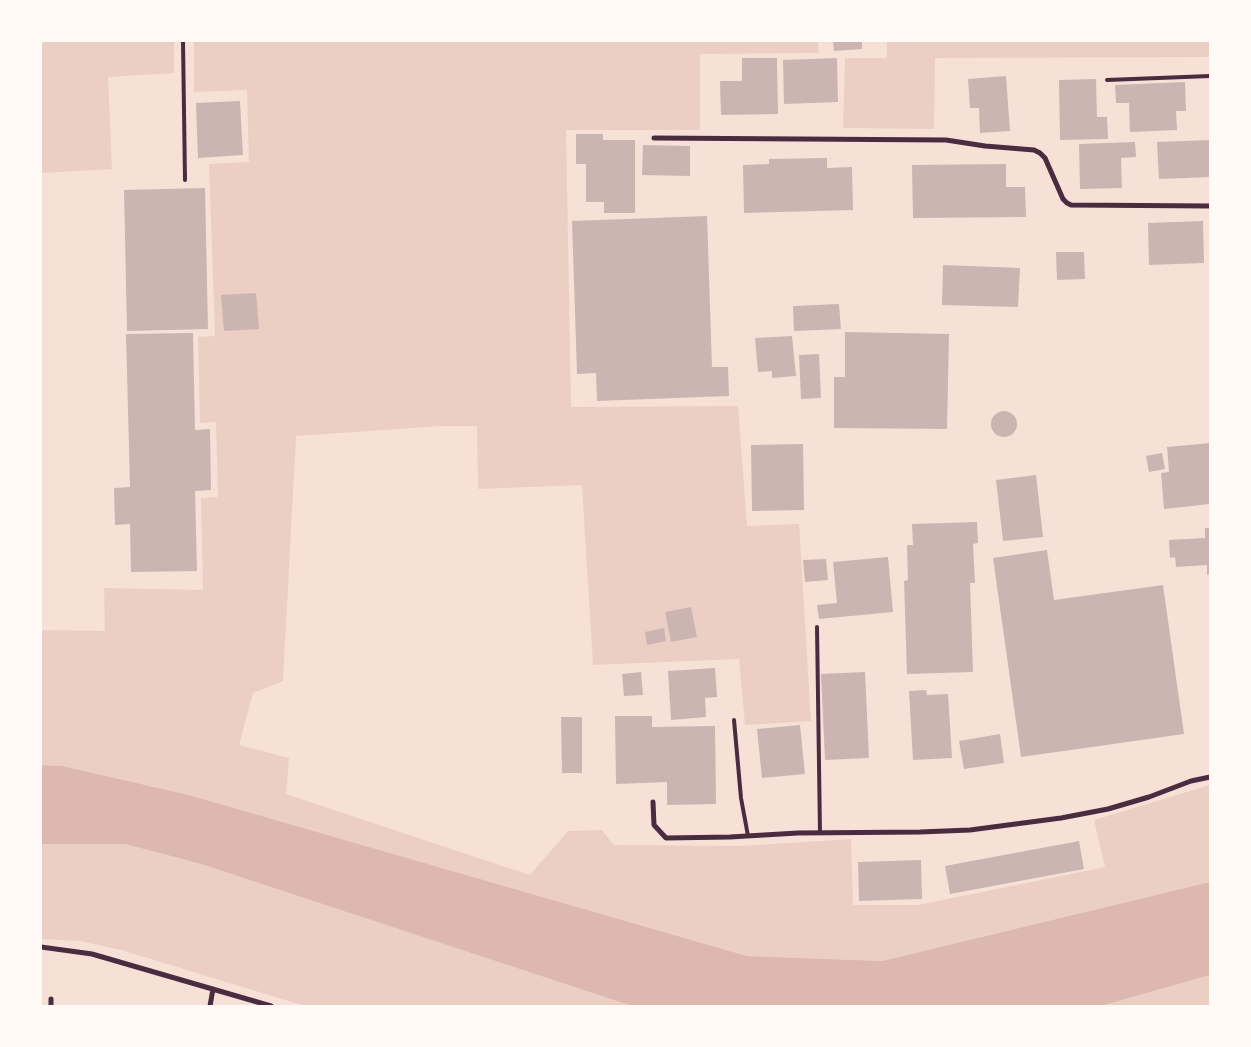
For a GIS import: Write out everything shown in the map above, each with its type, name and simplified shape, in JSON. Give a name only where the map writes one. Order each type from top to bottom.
[{"type":"street","points":[[654,138],[946,140],[985,146],[1034,150],[1045,158],[1063,199],[1071,205],[1210,206]]},
{"type":"street","points":[[653,802],[654,825],[666,838],[820,832],[970,830],[1014,825],[1108,809],[1149,797],[1191,781],[1210,777]]},
{"type":"street","points":[[41,947],[92,954],[271,1006]]},
{"type":"street","points":[[210,1006],[212,989]]},
{"type":"street","points":[[51,998],[51,1006]]},
{"type":"lane","points":[[183,41],[184,180]]},
{"type":"lane","points":[[1107,80],[1210,76]]},
{"type":"lane","points":[[816,627],[820,832]]},
{"type":"lane","points":[[734,720],[741,798],[748,836]]},
{"type":"shaded area","points":[[41,41],[174,41],[174,73],[108,77],[112,169],[41,173]]},
{"type":"shaded area","points":[[194,41],[818,41],[819,53],[700,54],[700,130],[566,130],[571,407],[738,406],[747,526],[799,524],[811,721],[745,725],[739,659],[593,665],[582,485],[478,489],[477,426],[442,426],[296,436],[283,681],[253,693],[239,745],[289,758],[286,794],[530,875],[568,831],[602,830],[614,845],[742,846],[851,839],[853,905],[918,905],[1105,867],[1094,820],[1210,785],[1210,882],[882,961],[747,956],[189,795],[62,766],[41,765],[41,630],[105,631],[104,588],[203,590],[201,498],[218,497],[216,422],[200,423],[198,337],[215,336],[209,164],[249,162],[247,90],[194,92]]},
{"type":"shaded area","points":[[887,41],[1210,41],[1210,57],[935,58],[934,129],[843,128],[845,58],[887,58]]},
{"type":"shaded area","points":[[41,765],[62,766],[189,795],[747,956],[882,961],[1210,882],[1210,975],[1101,1006],[632,1006],[201,864],[125,844],[41,844]]},
{"type":"shaded area","points":[[41,844],[125,844],[201,864],[632,1006],[305,1006],[121,950],[80,941],[41,939]]},
{"type":"shaded area","points":[[1210,975],[1210,1006],[1101,1006]]},
{"type":"building","points":[[833,41],[862,41],[862,49],[834,51]]},
{"type":"building","points":[[742,58],[777,58],[778,114],[721,115],[720,81],[742,81]]},
{"type":"building","points":[[837,58],[838,102],[784,104],[783,60]]},
{"type":"building","points":[[1006,76],[1010,131],[980,133],[979,108],[970,108],[968,79]]},
{"type":"building","points":[[1096,79],[1097,117],[1107,117],[1108,139],[1060,140],[1059,80]]},
{"type":"building","points":[[1185,82],[1186,111],[1176,111],[1177,130],[1130,132],[1129,103],[1116,103],[1115,85]]},
{"type":"building","points":[[240,101],[243,155],[198,158],[196,103]]},
{"type":"building","points":[[576,134],[603,134],[603,140],[635,140],[635,213],[604,213],[604,202],[586,202],[586,164],[576,164]]},
{"type":"building","points":[[1210,140],[1210,177],[1159,179],[1157,142]]},
{"type":"building","points":[[1135,142],[1136,157],[1121,158],[1122,188],[1080,189],[1079,144]]},
{"type":"building","points":[[643,145],[690,146],[690,176],[642,175]]},
{"type":"building","points":[[827,158],[827,168],[852,167],[853,210],[744,213],[743,165],[769,164],[769,159]]},
{"type":"building","points":[[1006,164],[1006,187],[1025,187],[1026,217],[913,218],[912,165]]},
{"type":"building","points":[[205,188],[208,329],[127,331],[124,190]]},
{"type":"building","points":[[707,216],[712,367],[728,367],[729,396],[597,401],[596,373],[577,374],[572,221]]},
{"type":"building","points":[[1203,221],[1204,263],[1149,265],[1148,223]]},
{"type":"building","points":[[1056,252],[1084,252],[1085,279],[1057,280]]},
{"type":"building","points":[[943,265],[1020,268],[1018,307],[942,305]]},
{"type":"building","points":[[256,293],[259,329],[224,331],[221,295]]},
{"type":"building","points":[[839,304],[841,329],[794,331],[793,306]]},
{"type":"building","points":[[845,332],[949,334],[947,429],[834,428],[834,377],[845,377]]},
{"type":"building","points":[[193,333],[195,430],[210,429],[211,490],[195,491],[197,571],[131,572],[130,524],[115,525],[114,488],[130,487],[126,334]]},
{"type":"building","points":[[792,336],[796,376],[772,378],[772,371],[758,372],[755,338]]},
{"type":"building","points":[[819,354],[821,398],[801,399],[799,355]]},
{"type":"building","points":[[1004,411],[1013,415],[1017,424],[1013,433],[1004,437],[995,433],[991,424],[995,415]]},
{"type":"building","points":[[1210,443],[1210,504],[1164,509],[1161,473],[1169,472],[1167,447]]},
{"type":"building","points":[[803,444],[804,510],[752,511],[751,445]]},
{"type":"building","points":[[1162,453],[1165,469],[1149,472],[1146,456]]},
{"type":"building","points":[[1036,475],[1043,537],[1003,541],[996,480]]},
{"type":"building","points":[[977,522],[978,543],[973,544],[975,583],[970,583],[973,672],[907,674],[904,581],[908,580],[907,545],[913,545],[912,524]]},
{"type":"building","points":[[1205,528],[1210,528],[1210,574],[1207,575],[1207,565],[1176,567],[1175,557],[1170,558],[1169,540],[1205,538]]},
{"type":"building","points":[[1047,550],[1054,600],[1163,585],[1184,734],[1021,757],[993,558]]},
{"type":"building","points":[[888,557],[893,612],[819,619],[817,605],[837,603],[833,562]]},
{"type":"building","points":[[826,559],[828,580],[805,582],[803,560]]},
{"type":"building","points":[[691,607],[697,637],[671,642],[665,612]]},
{"type":"building","points":[[664,628],[666,641],[647,645],[645,632]]},
{"type":"building","points":[[715,668],[717,697],[705,698],[706,717],[671,720],[668,671]]},
{"type":"building","points":[[641,672],[643,695],[624,696],[622,674]]},
{"type":"building","points":[[865,672],[869,758],[825,760],[821,674]]},
{"type":"building","points":[[926,690],[927,695],[948,694],[952,758],[913,760],[909,691]]},
{"type":"building","points":[[615,716],[652,716],[652,727],[715,726],[716,804],[667,805],[667,782],[616,784]]},
{"type":"building","points":[[561,717],[582,717],[582,773],[562,773]]},
{"type":"building","points":[[800,725],[805,774],[762,778],[757,729]]},
{"type":"building","points":[[1000,734],[1004,763],[964,769],[959,741]]},
{"type":"building","points":[[1079,841],[1084,869],[950,894],[945,866]]},
{"type":"building","points":[[921,860],[922,899],[859,901],[858,862]]}]
